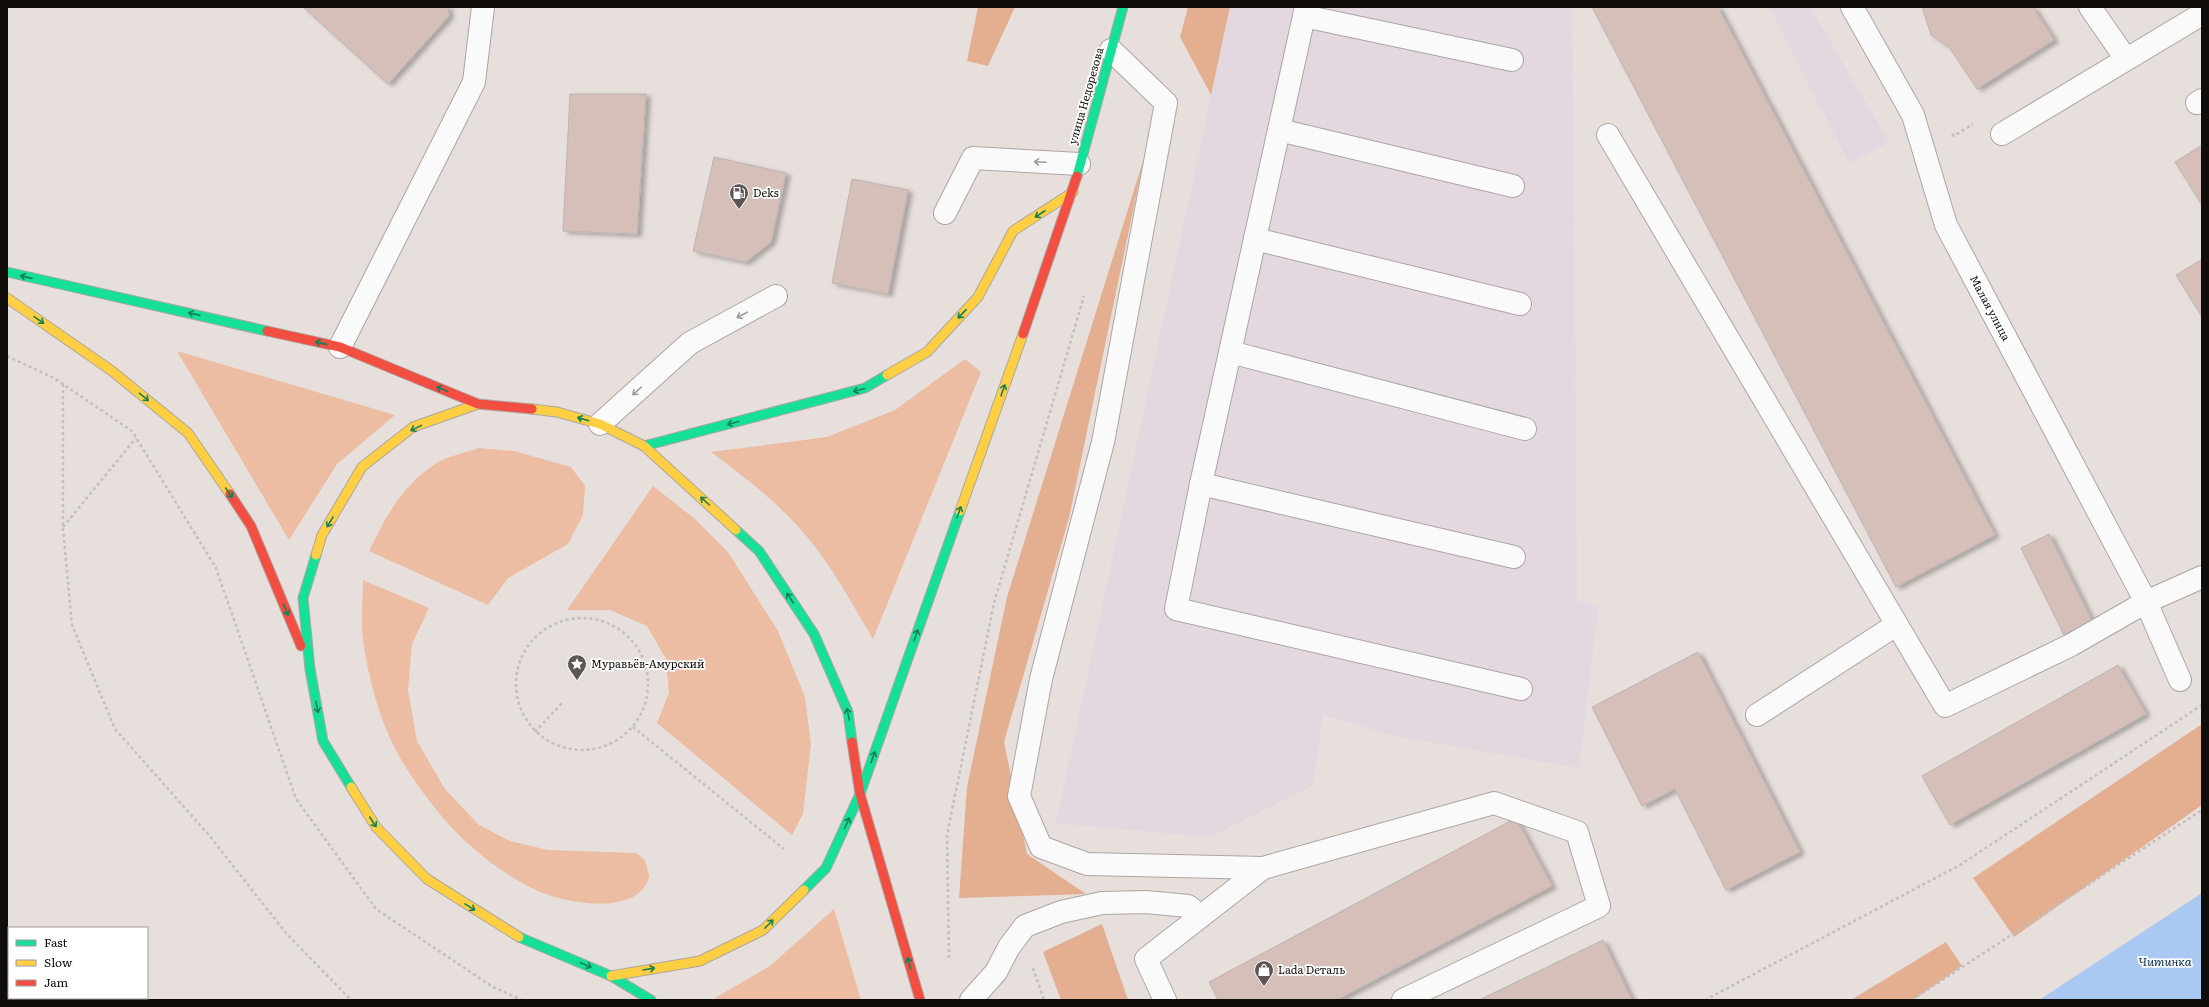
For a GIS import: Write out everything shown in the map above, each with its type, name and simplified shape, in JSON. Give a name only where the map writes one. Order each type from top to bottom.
[{"type":"main road","name":"улица Недорезова","points":[[610,976],[700,961],[763,930],[826,868],[860,794],[1072,192],[1123,7]]},
{"type":"main road","points":[[644,446],[865,388],[927,352],[978,297],[1014,231],[1072,192]]},
{"type":"main road","points":[[7,272],[340,347],[478,404],[557,412],[600,424],[644,446],[759,551],[814,634],[848,712],[860,794],[920,1000]]},
{"type":"main road","points":[[7,298],[112,371],[188,433],[251,526],[310,668]]},
{"type":"main road","points":[[478,404],[414,428],[362,467],[322,535],[303,598],[310,668],[323,741],[376,827],[427,879],[513,934],[610,976],[651,1000]]},
{"type":"street","points":[[340,347],[474,82],[483,7]]},
{"type":"street","name":"Малая улица","points":[[1852,7],[1913,115],[1946,225],[2146,602],[2180,680]]},
{"type":"street","points":[[2090,7],[2126,59]]},
{"type":"street","points":[[1512,60],[1305,11],[1201,484],[1176,609],[1521,689]]},
{"type":"street","points":[[2002,134],[2202,14]]},
{"type":"street","points":[[1111,50],[1166,103],[1103,442],[1041,679],[1019,796],[1041,848],[1087,864],[1263,868],[1494,802],[1577,832],[1599,906],[1403,1000]]},
{"type":"street","points":[[1279,130],[1514,186]]},
{"type":"street","points":[[1608,135],[1945,706],[2071,645],[2146,602],[2202,578]]},
{"type":"street","points":[[945,214],[973,158],[1079,164]]},
{"type":"street","points":[[1255,239],[1520,304]]},
{"type":"street","points":[[600,424],[690,343],[776,296]]},
{"type":"street","points":[[1230,352],[1525,430]]},
{"type":"street","points":[[1201,484],[1514,557]]},
{"type":"street","points":[[1757,715],[1896,625]]},
{"type":"street","points":[[1165,1000],[1146,959],[1263,868]]},
{"type":"street","points":[[971,1000],[996,972],[1009,947],[1026,926],[1061,912],[1102,903],[1146,902],[1188,906],[1201,916]]},
{"type":"path","points":[[949,958],[947,835],[992,611],[1084,296]]},
{"type":"path","points":[[7,356],[63,384],[132,431],[216,568],[296,799],[376,909],[493,987],[522,1000]]},
{"type":"path","points":[[63,384],[62,528],[72,625],[115,729],[208,834],[286,933],[351,1000]]},
{"type":"path","points":[[62,528],[136,438]]},
{"type":"path","points":[[577,618],[598,620],[618,628],[634,642],[645,661],[649,682],[646,703],[633,727],[620,739],[600,749],[576,751],[554,745],[535,732],[522,714],[516,694],[517,672],[524,652],[538,635],[556,623],[577,618]]},
{"type":"path","points":[[535,732],[562,703]]},
{"type":"path","points":[[1705,1000],[1960,865],[2202,705]]},
{"type":"path","points":[[633,727],[784,849]]},
{"type":"path","points":[[1912,1000],[2202,810]]},
{"type":"path","points":[[1030,961],[1044,1000]]},
{"type":"shaded area","points":[[978,7],[1015,7],[988,66],[967,61]]},
{"type":"shaded area","points":[[1188,7],[1230,7],[1211,95],[1180,37]]},
{"type":"shaded area","points":[[1230,7],[1572,7],[1577,601],[1598,608],[1579,768],[1401,737],[1323,715],[1313,785],[1210,837],[1056,823]]},
{"type":"shaded area","points":[[1769,7],[1810,7],[1889,142],[1849,163]]},
{"type":"shaded area","points":[[1144,158],[1069,518],[1004,742],[1027,854],[1086,894],[959,898],[967,787],[1007,597]]},
{"type":"shaded area","points":[[177,351],[395,415],[337,464],[289,540]]},
{"type":"shaded area","points":[[965,359],[981,372],[873,639],[832,570],[803,532],[770,499],[711,452],[827,437],[895,410]]},
{"type":"shaded area","points":[[479,448],[514,451],[571,467],[585,486],[583,515],[568,544],[508,578],[488,605],[369,551],[396,503],[413,482],[440,461]]},
{"type":"shaded area","points":[[653,486],[695,519],[728,552],[778,631],[805,697],[811,744],[803,814],[792,835],[657,723],[669,693],[666,659],[647,626],[610,610],[567,610]]},
{"type":"shaded area","points":[[363,580],[429,608],[412,644],[408,690],[417,741],[445,789],[479,825],[510,841],[548,850],[636,853],[645,860],[649,875],[647,882],[639,893],[629,899],[618,902],[592,904],[566,900],[543,893],[515,879],[497,867],[461,837],[437,811],[404,765],[389,736],[379,711],[366,658],[362,631]]},
{"type":"shaded area","points":[[2202,724],[2202,805],[2014,937],[1973,878]]},
{"type":"shaded area","points":[[834,909],[861,1000],[719,1000],[715,998],[770,966]]},
{"type":"shaded area","points":[[1102,924],[1128,1000],[1061,1000],[1043,952]]},
{"type":"shaded area","points":[[1946,942],[1962,966],[1913,1000],[1851,1000]]},
{"type":"water","name":"Читинка","points":[[2202,893],[2202,1000],[2039,1000]]},
{"type":"building","points":[[303,7],[448,7],[449,16],[388,84]]},
{"type":"building","points":[[1592,7],[1718,7],[1995,535],[1896,587]]},
{"type":"building","points":[[1922,7],[2033,7],[2054,40],[1977,89],[1949,47],[1931,35]]},
{"type":"building","points":[[570,94],[646,94],[637,234],[563,231]]},
{"type":"building","points":[[2202,145],[2202,205],[2175,162]]},
{"type":"building","points":[[714,157],[786,173],[771,242],[746,262],[693,251]]},
{"type":"building","points":[[852,179],[908,190],[888,294],[832,283]]},
{"type":"building","points":[[2202,259],[2202,317],[2176,275]]},
{"type":"building","points":[[2049,534],[2092,621],[2064,635],[2021,548]]},
{"type":"building","points":[[1698,652],[1800,852],[1726,890],[1675,789],[1642,806],[1592,707]]},
{"type":"building","points":[[2118,665],[2146,714],[1950,825],[1922,776]]},
{"type":"building","points":[[1516,818],[1552,886],[1337,1000],[1218,1000],[1209,982]]},
{"type":"building","points":[[1603,940],[1632,1000],[1479,1000]]},
{"type":"traffic: fast","points":[[1077,176],[1123,7]]},
{"type":"traffic: fast","points":[[7,272],[267,331]]},
{"type":"traffic: fast","points":[[644,446],[865,388],[887,375]]},
{"type":"traffic: fast","points":[[804,890],[826,868],[860,794],[960,511]]},
{"type":"traffic: fast","points":[[736,530],[759,551],[814,634],[848,712],[852,742]]},
{"type":"traffic: fast","points":[[316,555],[303,598],[310,669],[323,741],[351,787]]},
{"type":"traffic: fast","points":[[519,937],[611,976],[651,1000]]},
{"type":"traffic: slow","points":[[887,375],[927,352],[978,297],[1013,231],[1073,192]]},
{"type":"traffic: slow","points":[[7,298],[112,371],[188,433],[230,494]]},
{"type":"traffic: slow","points":[[960,511],[1023,334]]},
{"type":"traffic: slow","points":[[316,555],[322,535],[362,467],[413,427],[478,404]]},
{"type":"traffic: slow","points":[[532,409],[557,412],[600,424],[644,446],[736,530]]},
{"type":"traffic: slow","points":[[351,787],[376,827],[427,879],[519,937]]},
{"type":"traffic: slow","points":[[611,976],[700,961],[763,930],[804,890]]},
{"type":"traffic: jam","points":[[1023,334],[1077,176]]},
{"type":"traffic: jam","points":[[267,331],[340,347],[478,404],[532,409]]},
{"type":"traffic: jam","points":[[230,494],[251,526],[301,646]]},
{"type":"traffic: jam","points":[[852,742],[860,794],[920,1000]]},
{"type":"place","name":"Deks","points":[[739,210]]},
{"type":"place","name":"Муравьёв-Амурский","points":[[577,681]]},
{"type":"place","name":"Lada Dеталь","points":[[1264,987]]}]
